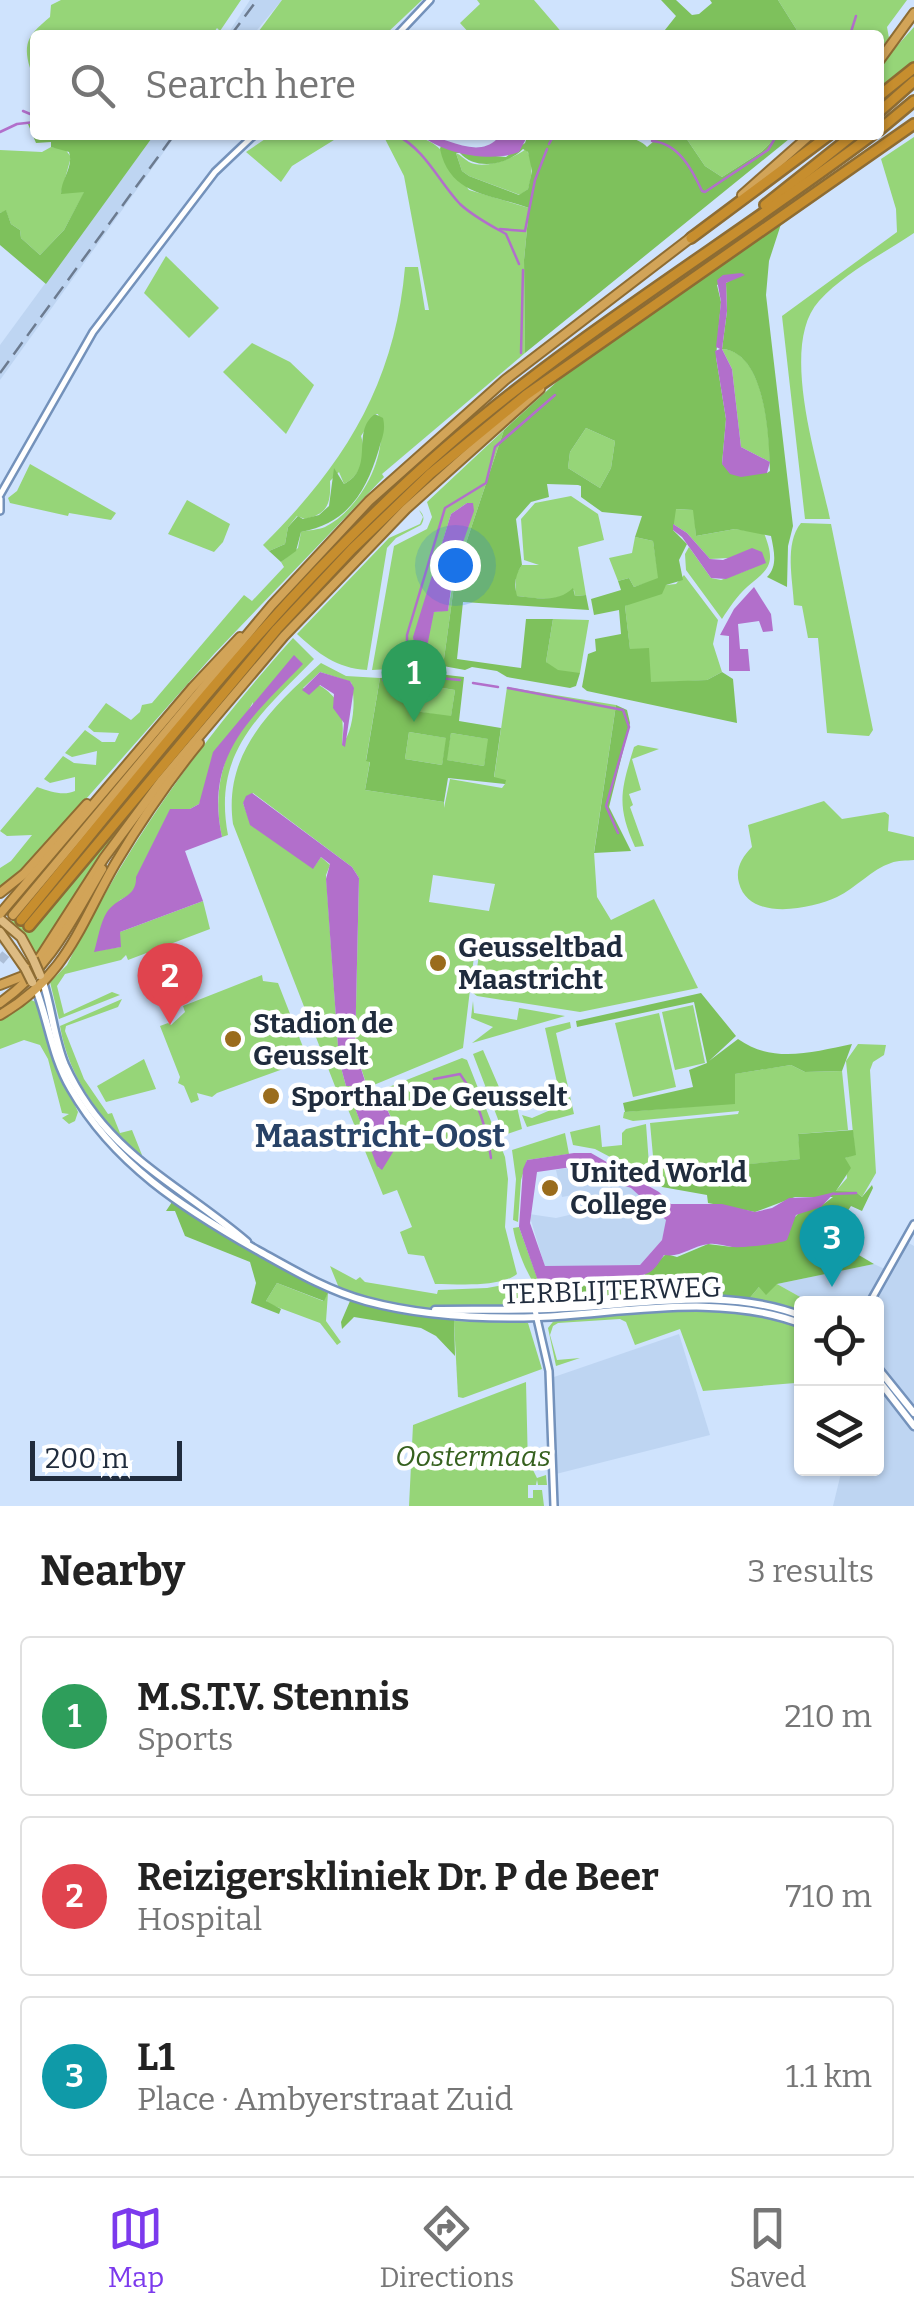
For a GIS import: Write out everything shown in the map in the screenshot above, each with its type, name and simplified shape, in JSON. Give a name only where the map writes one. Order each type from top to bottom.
[{"type":"highway","points":[[884,54],[914,13]]},
{"type":"highway","points":[[884,56],[914,24]]},
{"type":"highway","points":[[884,92],[914,68]]},
{"type":"highway","points":[[884,108],[914,81]]},
{"type":"highway","points":[[884,126],[914,101]]},
{"type":"highway","points":[[0,1014],[70,950],[147,813],[226,709],[283,615],[430,474],[502,413],[914,120]]},
{"type":"highway","points":[[691,238],[804,140]]},
{"type":"highway","points":[[283,615],[370,501],[462,417],[505,380],[821,140]]},
{"type":"highway","points":[[725,240],[847,140]]},
{"type":"highway","points":[[21,920],[273,626],[385,503],[556,358],[865,140]]},
{"type":"highway","points":[[0,917],[218,658],[273,626]]},
{"type":"highway","points":[[0,985],[23,976],[36,962],[125,830],[233,694]]},
{"type":"highway","points":[[0,893],[19,880],[96,794],[107,789]]},
{"type":"highway","points":[[0,1003],[34,976],[56,949],[125,830]]},
{"type":"main road","name":"TERBLIJTERWEG","points":[[0,917],[21,938],[33,960],[63,1060],[109,1131],[156,1177],[255,1249],[335,1292],[423,1312],[712,1307],[765,1312],[794,1321]]},
{"type":"main road","name":"TERBLIJTERWEG","points":[[0,932],[38,982]]},
{"type":"main road","name":"TERBLIJTERWEG","points":[[536,1313],[715,1299],[765,1305],[794,1314]]},
{"type":"main road","points":[[884,1376],[914,1413]]},
{"type":"main road","points":[[882,1386],[914,1426]]},
{"type":"street","points":[[402,30],[430,0]]},
{"type":"street","points":[[0,511],[0,497],[93,332],[215,172],[249,140]]},
{"type":"street","points":[[874,1296],[914,1224]]},
{"type":"street","points":[[536,1313],[550,1376],[554,1506]]},
{"type":"shaded area","points":[[250,0],[282,0],[257,30],[230,30]]},
{"type":"shaded area","points":[[150,140],[172,140],[0,380],[0,345]]},
{"type":"shaded area","points":[[427,140],[445,140],[479,147],[496,140],[525,140],[519,152],[495,157],[455,152]]},
{"type":"shaded area","points":[[723,275],[745,275],[726,283],[722,349],[732,369],[741,447],[770,462],[767,473],[741,477],[730,474],[722,464],[726,419],[715,351],[720,349],[716,347],[721,302],[717,280]]},
{"type":"shaded area","points":[[473,503],[474,511],[454,568],[448,611],[434,612],[425,657],[415,649],[413,637],[451,514]]},
{"type":"shaded area","points":[[673,524],[687,533],[710,559],[723,560],[752,548],[762,552],[766,563],[726,579],[711,578],[673,530]]},
{"type":"shaded area","points":[[754,587],[771,614],[773,631],[763,632],[759,621],[738,624],[740,649],[748,649],[750,671],[729,671],[729,636],[720,635],[734,609]]},
{"type":"shaded area","points":[[294,655],[303,664],[250,720],[226,760],[218,808],[222,837],[185,851],[203,901],[120,932],[121,947],[94,952],[105,916],[133,889],[170,809],[190,809],[199,804],[213,752]]},
{"type":"shaded area","points":[[320,672],[350,681],[354,688],[345,747],[344,723],[333,708],[334,694],[320,685],[309,695],[302,690]]},
{"type":"shaded area","points":[[252,793],[352,867],[359,878],[355,1050],[365,1081],[355,1086],[346,1086],[339,1060],[326,879],[330,864],[321,857],[313,869],[250,825],[243,803]]},
{"type":"shaded area","points":[[378,1096],[386,1098],[385,1105],[401,1139],[382,1170],[355,1108]]},
{"type":"shaded area","points":[[591,1153],[659,1192],[671,1204],[722,1204],[755,1212],[789,1198],[835,1192],[821,1207],[796,1215],[787,1240],[736,1247],[709,1244],[664,1255],[653,1270],[625,1280],[548,1283],[538,1281],[519,1227],[527,1160]],"holes":[[[572,1167],[631,1188],[666,1220],[662,1240],[640,1265],[545,1266],[530,1223],[537,1172]]]},
{"type":"shaded area","points":[[569,1154],[578,1169],[631,1188],[667,1220],[662,1240],[640,1265],[545,1267],[529,1214],[556,1218],[582,1212],[578,1194],[562,1197],[556,1170],[572,1167]]},
{"type":"shaded area","points":[[907,1242],[914,1246],[914,1506],[833,1506],[840,1476],[884,1476],[884,1296],[798,1296],[777,1284],[874,1264],[891,1272]]},
{"type":"shaded area","points":[[679,1334],[710,1435],[556,1474],[551,1378]]},
{"type":"green space","points":[[61,0],[241,0],[221,30],[36,30],[50,17],[51,5]]},
{"type":"green space","points":[[282,0],[422,0],[390,30],[260,30]]},
{"type":"green space","points":[[477,0],[534,0],[560,30],[466,30],[460,23],[480,4]]},
{"type":"green space","points":[[661,0],[676,0],[692,15],[699,14],[712,3],[710,0],[778,0],[797,30],[665,30],[676,16]]},
{"type":"green space","points":[[778,0],[907,0],[887,27],[889,38],[884,44],[884,30],[797,30]]},
{"type":"green space","points":[[914,27],[914,65],[884,87],[884,60]]},
{"type":"green space","points":[[914,137],[914,233],[840,282],[819,301],[807,321],[802,346],[805,406],[830,519],[805,519],[782,316],[897,232],[896,209],[881,159]]},
{"type":"green space","points":[[35,140],[150,140],[46,284],[0,245],[0,213],[6,210],[21,238],[40,255],[64,230],[84,192],[61,194],[70,163],[69,152],[51,147],[51,142]]},
{"type":"green space","points":[[264,140],[334,140],[292,166],[281,182],[246,152]]},
{"type":"green space","points":[[386,140],[428,141],[443,153],[469,190],[529,208],[524,260],[525,353],[382,474],[384,477],[214,654],[26,867],[0,889],[0,868],[11,861],[32,835],[7,836],[0,831],[37,787],[52,792],[75,791],[75,777],[50,783],[44,779],[63,756],[74,763],[96,765],[97,751],[72,757],[65,753],[85,730],[102,742],[115,742],[119,733],[94,732],[88,727],[106,703],[131,720],[142,705],[152,703],[244,595],[252,601],[284,567],[281,562],[298,548],[301,532],[322,528],[338,519],[370,478],[380,445],[378,414],[361,436],[363,457],[355,475],[344,484],[339,472],[330,481],[326,506],[313,517],[297,516],[288,527],[285,544],[269,551],[263,545],[318,484],[361,419],[390,348],[405,267],[418,267],[425,310],[429,310],[404,176]]},
{"type":"green space","points":[[526,140],[635,140],[647,147],[655,140],[687,140],[705,166],[722,177],[774,140],[788,140],[525,353],[524,260],[529,208],[463,185],[445,164],[440,149],[441,145],[463,153],[506,157]],"holes":[[[523,149],[528,152],[532,171],[528,189],[519,195],[469,176],[462,171],[456,153],[474,162],[492,164]]]},
{"type":"green space","points":[[687,140],[774,140],[722,177],[705,166]]},
{"type":"green space","points":[[51,147],[65,149],[71,157],[61,193],[85,191],[64,230],[40,255],[21,238],[20,230],[11,224],[6,211],[0,213],[0,150],[42,152]]},
{"type":"green space","points":[[526,149],[531,174],[528,189],[520,195],[469,176],[462,171],[456,153],[483,165]]},
{"type":"green space","points":[[782,221],[769,261],[766,295],[793,526],[788,546],[787,587],[767,577],[774,563],[771,536],[735,529],[696,536],[693,510],[676,509],[673,530],[687,544],[679,560],[683,580],[666,585],[662,594],[625,606],[630,649],[649,648],[651,682],[707,680],[722,672],[733,679],[737,723],[582,687],[588,654],[596,651],[595,639],[621,634],[619,610],[594,615],[591,599],[621,590],[618,581],[629,578],[634,587],[658,578],[653,541],[635,537],[642,516],[602,512],[581,497],[578,485],[547,484],[549,497],[531,502],[516,519],[522,565],[516,588],[517,596],[547,598],[561,596],[573,588],[575,596],[586,595],[589,610],[463,602],[457,659],[521,668],[526,619],[553,619],[546,662],[558,670],[580,673],[576,686],[507,677],[497,671],[472,667],[465,670],[443,666],[454,586],[504,430],[572,368]],"holes":[[[741,274],[726,283],[722,349],[737,354],[756,380],[766,419],[770,471],[767,473],[722,464],[726,419],[716,357],[721,302],[717,285]],[[586,428],[615,441],[611,468],[600,488],[568,468],[570,452]]]},
{"type":"green space","points":[[166,256],[219,308],[189,338],[144,293]]},
{"type":"green space","points":[[252,343],[290,362],[314,385],[286,434],[223,372]]},
{"type":"green space","points":[[722,349],[736,353],[755,377],[765,413],[770,462],[741,447],[732,369]]},
{"type":"green space","points":[[375,414],[383,418],[383,434],[361,492],[331,521],[301,532],[296,551],[281,562],[269,551],[285,544],[288,527],[298,516],[303,519],[319,515],[329,506],[334,468],[344,484],[353,477],[359,469],[364,430]]},
{"type":"green space","points":[[586,428],[615,441],[611,468],[600,488],[568,468],[570,452]]},
{"type":"green space","points":[[504,430],[454,586],[443,666],[372,670],[394,546],[427,529],[432,517],[427,502]],"holes":[[[467,503],[448,610],[434,612],[414,637],[451,514]]]},
{"type":"green space","points":[[30,464],[116,513],[111,520],[69,513],[68,516],[10,503],[8,498],[17,491]]},
{"type":"green space","points":[[571,496],[598,514],[604,540],[578,547],[586,595],[575,596],[574,590],[553,598],[516,596],[516,574],[522,565],[539,565],[524,560],[521,519],[535,503]]},
{"type":"green space","points":[[187,500],[230,524],[214,552],[168,534]]},
{"type":"green space","points":[[675,509],[694,510],[696,536],[735,529],[764,533],[769,564],[722,619],[686,570],[685,554],[689,547],[711,578],[721,580],[750,569],[728,558],[710,559],[687,533],[673,524]]},
{"type":"green space","points":[[423,517],[421,525],[396,538],[387,548],[367,670],[337,663],[297,634],[389,538],[420,524]]},
{"type":"green space","points":[[801,523],[831,524],[873,730],[869,736],[827,733],[818,638],[808,638],[802,606],[794,605],[791,552]]},
{"type":"green space","points":[[635,537],[653,541],[659,579],[634,587],[629,578],[618,581],[609,558],[632,553]]},
{"type":"green space","points":[[684,575],[718,620],[713,644],[722,672],[707,680],[651,683],[630,650],[625,606],[666,585],[676,584]]},
{"type":"green space","points":[[553,619],[589,620],[580,673],[556,670],[546,662]]},
{"type":"green space","points":[[293,638],[314,659],[259,717],[234,757],[225,806],[228,835],[222,837],[220,824],[218,798],[222,773],[253,702],[199,804],[190,809],[130,895],[120,900],[95,951],[120,947],[120,932],[203,901],[210,929],[128,960],[126,955],[121,960],[65,974],[57,986],[64,1014],[112,992],[120,995],[59,1019],[50,982],[67,965],[116,875],[168,794]]},
{"type":"green space","points":[[321,663],[346,676],[380,678],[365,790],[444,802],[444,808],[450,779],[502,788],[505,784],[494,778],[507,687],[616,705],[594,852],[597,897],[611,920],[654,899],[698,988],[580,1012],[477,996],[473,993],[480,949],[475,948],[463,1048],[340,1099],[233,824],[232,798],[244,753],[269,715]],"holes":[[[320,672],[351,682],[353,714],[342,745],[338,703],[319,685],[312,690],[303,688]],[[253,793],[352,867],[359,878],[355,1050],[365,1080],[355,1086],[346,1086],[339,1060],[326,875],[330,865],[321,857],[313,868],[251,825],[243,803]],[[433,875],[495,884],[489,911],[429,902]]]},
{"type":"green space","points":[[430,673],[464,677],[459,721],[501,728],[494,777],[506,780],[505,784],[448,778],[444,802],[365,790],[380,678]],"holes":[[[418,684],[455,690],[451,716],[414,711]],[[409,732],[446,738],[442,765],[405,759]],[[451,733],[488,739],[484,766],[447,760]]]},
{"type":"green space","points":[[418,684],[455,690],[451,717],[413,711]]},
{"type":"green space","points":[[616,705],[627,710],[630,723],[609,807],[631,851],[594,853]]},
{"type":"green space","points":[[409,732],[447,738],[442,765],[405,759]]},
{"type":"green space","points":[[451,733],[489,739],[484,766],[446,760]]},
{"type":"green space","points":[[634,747],[659,749],[632,759],[641,790],[629,794],[633,805],[630,807],[644,846],[635,847],[622,797]]},
{"type":"green space","points":[[152,753],[17,919],[28,927],[38,925],[178,753],[93,868],[36,956],[11,922]]},
{"type":"green space","points":[[824,801],[842,819],[885,812],[889,815],[888,831],[914,837],[914,860],[884,866],[844,893],[812,905],[782,909],[755,903],[745,895],[738,878],[740,864],[752,847],[748,825]]},
{"type":"green space","name":"Stadion de Geusselt","points":[[262,975],[263,981],[278,983],[305,1052],[297,1064],[212,1097],[197,1093],[199,1100],[191,1103],[184,1086],[178,1083],[180,1077],[160,1026],[171,1025],[185,1012],[183,1006]]},
{"type":"green space","points":[[701,993],[736,1036],[709,1061],[738,1039],[751,1047],[779,1054],[852,1044],[842,1071],[805,1072],[791,1065],[735,1074],[735,1104],[625,1112],[623,1103],[693,1087],[689,1070],[707,1063],[694,1002],[577,1027],[576,1021]]},
{"type":"green space","points":[[29,999],[38,1003],[53,1059],[78,1112],[69,1124],[62,1118],[69,1114],[62,1113],[48,1059],[40,1045],[24,1040],[0,1049],[0,1018]]},
{"type":"green space","points":[[122,999],[118,1007],[66,1026],[65,1031],[84,1079],[108,1114],[112,1113],[120,1133],[132,1130],[142,1155],[138,1157],[100,1113],[79,1081],[60,1026]]},
{"type":"green space","points":[[473,1001],[474,1013],[517,1020],[519,1008],[565,1016],[472,1043],[493,1027],[471,1018]]},
{"type":"green space","points":[[693,1005],[705,1063],[675,1070],[662,1012]]},
{"type":"green space","points":[[659,1013],[676,1087],[633,1097],[615,1023]]},
{"type":"green space","points":[[570,1022],[571,1028],[556,1033],[574,1114],[527,1127],[522,1115],[532,1118],[562,1105],[545,1028]]},
{"type":"green space","points":[[858,1044],[886,1045],[884,1055],[873,1062],[870,1070],[876,1173],[862,1197],[856,1192],[835,1192],[847,1178],[845,1158],[855,1154],[846,1061]]},
{"type":"green space","points":[[483,1050],[505,1101],[515,1098],[522,1129],[504,1135],[473,1054]]},
{"type":"green space","points":[[462,1058],[467,1060],[505,1157],[505,1227],[517,1274],[489,1283],[435,1284],[424,1256],[408,1254],[400,1232],[412,1227],[397,1190],[383,1195],[347,1107],[351,1102]],"holes":[[[378,1096],[387,1101],[385,1105],[400,1135],[379,1168],[355,1108]]]},
{"type":"green space","points":[[144,1059],[156,1089],[106,1102],[97,1086]]},
{"type":"green space","points":[[791,1065],[805,1072],[842,1071],[848,1130],[798,1134],[801,1159],[741,1165],[740,1170],[655,1178],[650,1123],[739,1111],[633,1121],[623,1118],[624,1112],[735,1103],[734,1074]]},
{"type":"green space","points":[[646,1124],[650,1178],[595,1149],[573,1145],[570,1132],[600,1125],[602,1147],[622,1145],[626,1129]]},
{"type":"green space","points":[[853,1130],[856,1155],[845,1158],[851,1168],[836,1191],[856,1192],[862,1197],[872,1185],[873,1188],[862,1211],[851,1206],[830,1238],[874,1264],[777,1284],[766,1295],[759,1287],[748,1300],[696,1293],[561,1302],[562,1283],[644,1275],[666,1254],[677,1257],[708,1244],[732,1247],[833,1197],[795,1197],[755,1212],[708,1203],[707,1195],[662,1187],[655,1178],[740,1170],[740,1165],[800,1159],[798,1134]]},
{"type":"green space","points":[[565,1133],[569,1154],[527,1160],[521,1180],[518,1222],[513,1220],[516,1179],[512,1150]]},
{"type":"green space","points":[[172,1202],[328,1293],[324,1301],[277,1283],[266,1301],[281,1309],[279,1314],[251,1303],[256,1283],[250,1262],[185,1236],[175,1211],[166,1211]]},
{"type":"green space","points":[[519,1227],[538,1280],[562,1283],[561,1302],[696,1293],[748,1300],[553,1307],[532,1281],[522,1260],[513,1228]]},
{"type":"green space","points":[[330,1266],[356,1280],[360,1277],[365,1282],[437,1294],[438,1290],[520,1282],[523,1307],[420,1308],[381,1301],[339,1288]]},
{"type":"green space","points":[[277,1283],[323,1301],[328,1293],[326,1321],[341,1342],[337,1345],[320,1323],[269,1304],[266,1301]]},
{"type":"green space","points":[[777,1284],[798,1296],[794,1296],[794,1313],[748,1300],[759,1287]]},
{"type":"green space","points":[[350,1301],[402,1314],[454,1318],[455,1356],[436,1336],[421,1328],[354,1317],[342,1329]]},
{"type":"green space","points":[[706,1309],[763,1314],[794,1325],[794,1383],[703,1391],[680,1329],[635,1345],[626,1322],[620,1319],[553,1326],[550,1335],[557,1360],[580,1358],[556,1366],[548,1328],[556,1318]]},
{"type":"green space","points":[[454,1321],[528,1323],[542,1369],[458,1397]]},
{"type":"green space","name":"Oostermaas","points":[[526,1382],[528,1467],[537,1478],[546,1475],[547,1485],[538,1485],[537,1480],[536,1485],[528,1485],[528,1498],[533,1498],[533,1490],[542,1490],[544,1506],[409,1506],[413,1425]]},
{"type":"waterway","points":[[852,30],[856,16]]},
{"type":"waterway","points":[[23,111],[30,114]]},
{"type":"waterway","points":[[0,132],[30,123]]},
{"type":"waterway","points":[[404,140],[460,204],[506,234],[519,264]]},
{"type":"waterway","points":[[549,144],[551,140]]},
{"type":"waterway","points":[[652,141],[677,152],[705,192],[768,150],[774,140]]},
{"type":"waterway","points":[[500,229],[525,231],[535,180],[547,149]]},
{"type":"waterway","points":[[521,353],[523,270]]},
{"type":"waterway","points":[[412,659],[407,635],[445,508],[486,483],[495,447],[555,395]]},
{"type":"waterway","points":[[383,680],[410,676]]},
{"type":"waterway","points":[[417,676],[460,680]]},
{"type":"waterway","points":[[473,683],[498,687]]},
{"type":"waterway","points":[[508,688],[623,710],[629,727],[606,806],[618,833]]},
{"type":"waterway","points":[[434,1079],[460,1074],[480,1114],[491,1158]]},
{"type":"waterway","points":[[833,1194],[856,1193]]},
{"type":"tunnel","points":[[0,944],[21,920]]},
{"type":"tunnel","points":[[0,961],[29,926]]},
{"type":"railway","points":[[235,30],[257,0]]},
{"type":"railway","points":[[0,373],[170,140]]},
{"type":"place","name":"M.S.T.V. Stennis","points":[[414,722]]},
{"type":"place","name":"Geusseltbad Maastricht","points":[[438,963]]},
{"type":"place","name":"Reizigerskliniek Dr. P de Beer","points":[[170,1025]]},
{"type":"place","name":"Stadion de Geusselt","points":[[233,1039]]},
{"type":"place","name":"Sporthal De Geusselt","points":[[271,1096]]},
{"type":"place","name":"United World College","points":[[550,1188]]},
{"type":"place","name":"L1","points":[[832,1287]]},
{"type":"district","name":"Maastricht-Oost","points":[[380,1136]]}]
